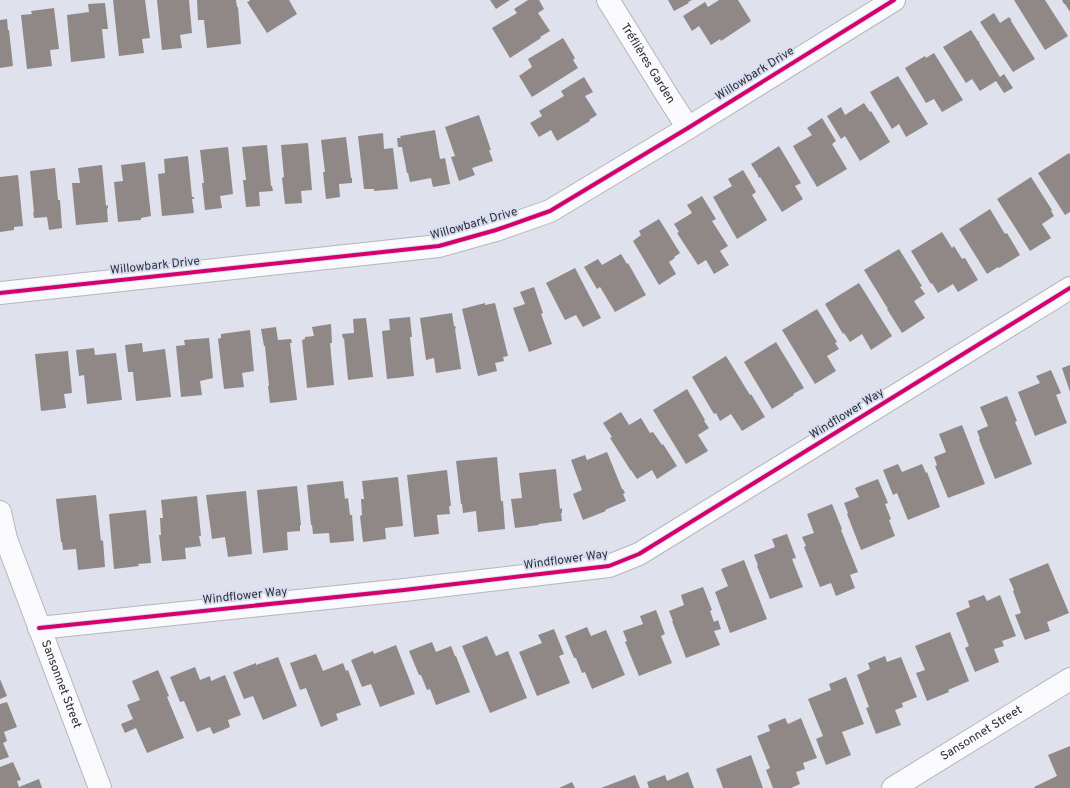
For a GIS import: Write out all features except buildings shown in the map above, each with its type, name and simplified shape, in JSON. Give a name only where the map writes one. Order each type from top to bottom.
[{"type":"street","name":"Tréflières Garden","points":[[608,0],[688,128]]},
{"type":"street","name":"Willowbark Drive","points":[[0,293],[439,246],[496,230],[550,211],[688,128],[894,0]]},
{"type":"street","name":"Windflower Way","points":[[39,628],[412,589],[609,566],[639,554],[1070,288]]},
{"type":"street","name":"Sansonnet Street","points":[[0,512],[6,539],[100,788]]},
{"type":"street","name":"Sansonnet Street","points":[[893,788],[1070,679]]},
{"type":"cycle path","points":[[0,293],[439,246],[496,230],[550,211],[688,128],[894,0]]},
{"type":"cycle path","points":[[39,628],[404,590],[609,566],[639,554],[1070,288]]}]
